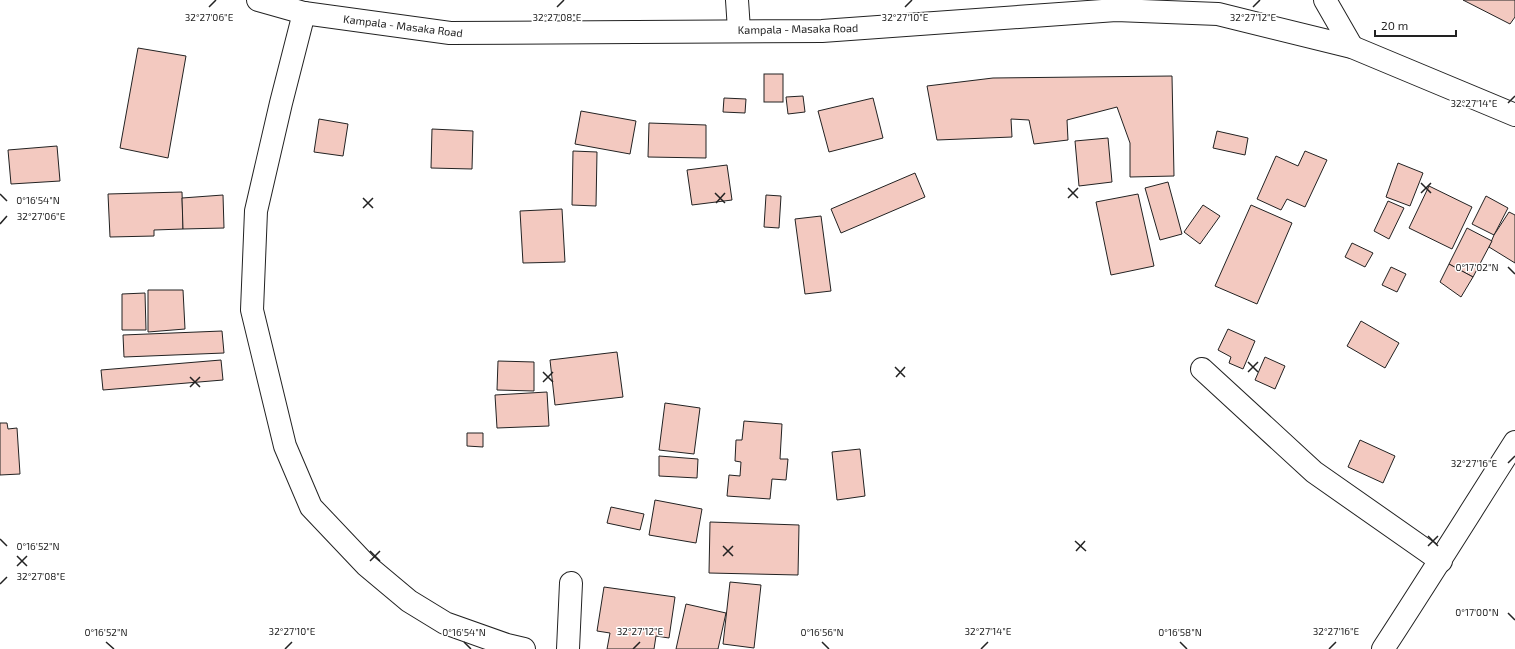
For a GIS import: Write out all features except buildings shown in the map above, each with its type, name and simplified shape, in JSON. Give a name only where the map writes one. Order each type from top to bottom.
[{"type":"street","name":"Kampala - Masaka Road","points":[[258,0],[304,14],[450,33],[739,30],[822,31],[1123,10],[1218,14],[1352,47],[1515,115]]},
{"type":"street","points":[[737,0],[739,30]]},
{"type":"street","points":[[1325,0],[1352,47]]},
{"type":"street","points":[[304,14],[281,103],[256,211],[252,310],[285,446],[311,506],[366,565],[409,601],[445,623],[507,645],[524,649]]},
{"type":"street","points":[[1202,369],[1314,472],[1441,561]]},
{"type":"street","points":[[1383,649],[1441,561],[1468,515],[1515,442]]},
{"type":"street","points":[[568,649],[571,583]]}]
